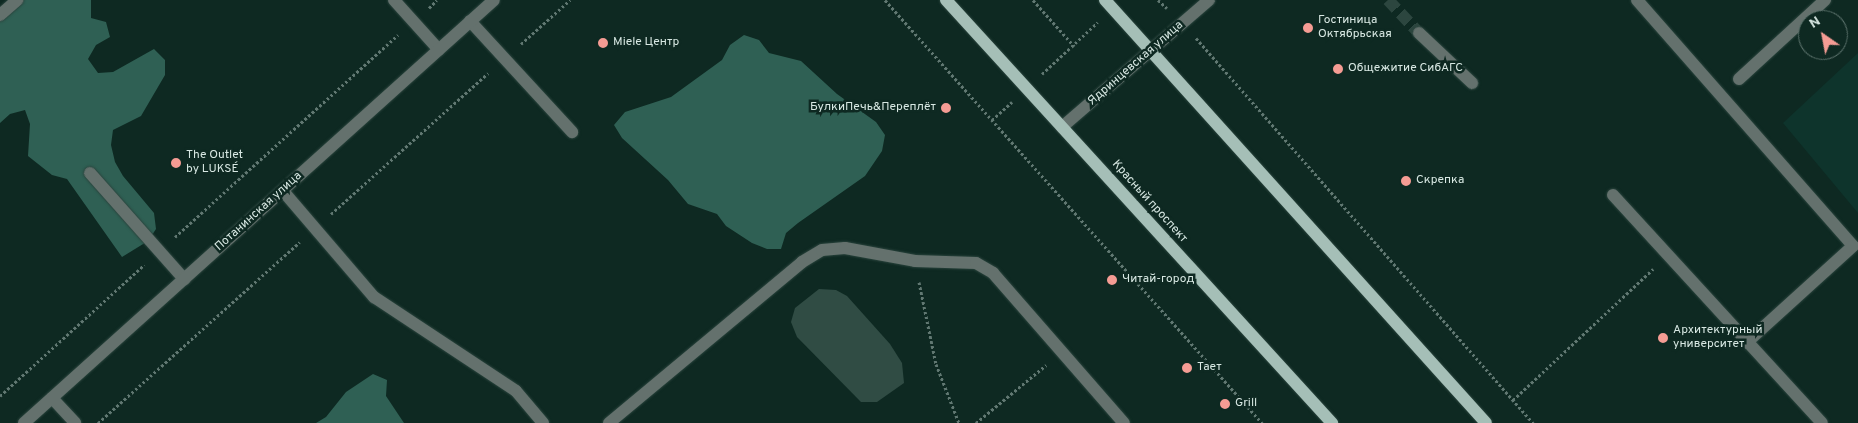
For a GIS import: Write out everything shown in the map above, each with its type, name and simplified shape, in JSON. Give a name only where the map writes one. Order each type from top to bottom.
[{"type":"main road","name":"Красный проспект","points":[[946,0],[1332,423]]},
{"type":"main road","points":[[1108,4],[1486,423]]},
{"type":"street","points":[[0,15],[17,0]]},
{"type":"street","points":[[394,0],[439,50]]},
{"type":"street","name":"Потанинская улица","points":[[24,423],[494,0]]},
{"type":"street","name":"Ядринцевская улица","points":[[1062,127],[1209,0]]},
{"type":"street","points":[[1637,0],[1852,246],[1746,343]]},
{"type":"street","points":[[1739,79],[1825,0]]},
{"type":"street","points":[[470,21],[572,132]]},
{"type":"street","points":[[1419,34],[1472,83]]},
{"type":"street","points":[[90,173],[184,279]]},
{"type":"street","points":[[283,191],[374,297],[516,391],[543,423]]},
{"type":"street","points":[[1613,195],[1746,343],[1822,423]]},
{"type":"street","points":[[615,421],[802,262],[822,250],[845,248],[915,261],[976,263],[993,273],[1124,423]]},
{"type":"street","points":[[52,398],[75,423]]},
{"type":"path","points":[[0,396],[437,0]]},
{"type":"path","points":[[98,423],[570,0]]},
{"type":"path","points":[[885,0],[1262,423]]},
{"type":"path","points":[[1033,0],[1074,46]]},
{"type":"path","points":[[1158,0],[1184,23],[1533,423]]},
{"type":"path","points":[[992,120],[1074,46],[1108,4]]},
{"type":"path","points":[[1512,400],[1667,256]]},
{"type":"path","points":[[915,261],[936,364],[959,423]]},
{"type":"path","points":[[976,423],[1061,352]]},
{"type":"shaded area","points":[[1858,53],[1858,213],[1783,123]]},
{"type":"shaded area","points":[[819,289],[836,290],[847,296],[890,344],[902,363],[904,383],[877,402],[861,402],[797,337],[791,322],[795,308]]},
{"type":"green space","points":[[17,0],[91,0],[91,18],[106,22],[110,37],[96,45],[88,59],[98,73],[113,72],[154,49],[165,60],[165,75],[141,116],[113,130],[111,145],[115,162],[123,176],[154,213],[156,229],[148,241],[122,257],[67,179],[52,175],[28,156],[30,124],[25,110],[10,114],[0,123],[0,12]]},
{"type":"green space","points":[[744,35],[759,40],[769,53],[801,61],[837,94],[876,122],[885,135],[882,151],[865,176],[786,233],[781,249],[767,249],[752,243],[726,226],[717,214],[688,204],[668,180],[622,138],[614,125],[625,112],[671,97],[722,60],[730,45]]},
{"type":"green space","points":[[373,374],[387,380],[386,396],[404,423],[316,423],[326,417],[346,392]]},
{"type":"tunnel","points":[[1388,0],[1419,33]]},
{"type":"place","name":"Гостиница Октябрьская","points":[[1308,28]]},
{"type":"place","name":"Miele Центр","points":[[603,43]]},
{"type":"place","name":"Общежитие СибАГС","points":[[1338,69]]},
{"type":"place","name":"БулкиПечь&Переплёт","points":[[946,108]]},
{"type":"place","name":"The Outlet by LUKSÉ","points":[[176,163]]},
{"type":"place","name":"Скрепка","points":[[1406,181]]},
{"type":"place","name":"Читай-город","points":[[1112,280]]},
{"type":"place","name":"Архитектурный университет","points":[[1663,338]]},
{"type":"place","name":"Тает","points":[[1187,368]]},
{"type":"place","name":"Grill","points":[[1225,404]]}]
